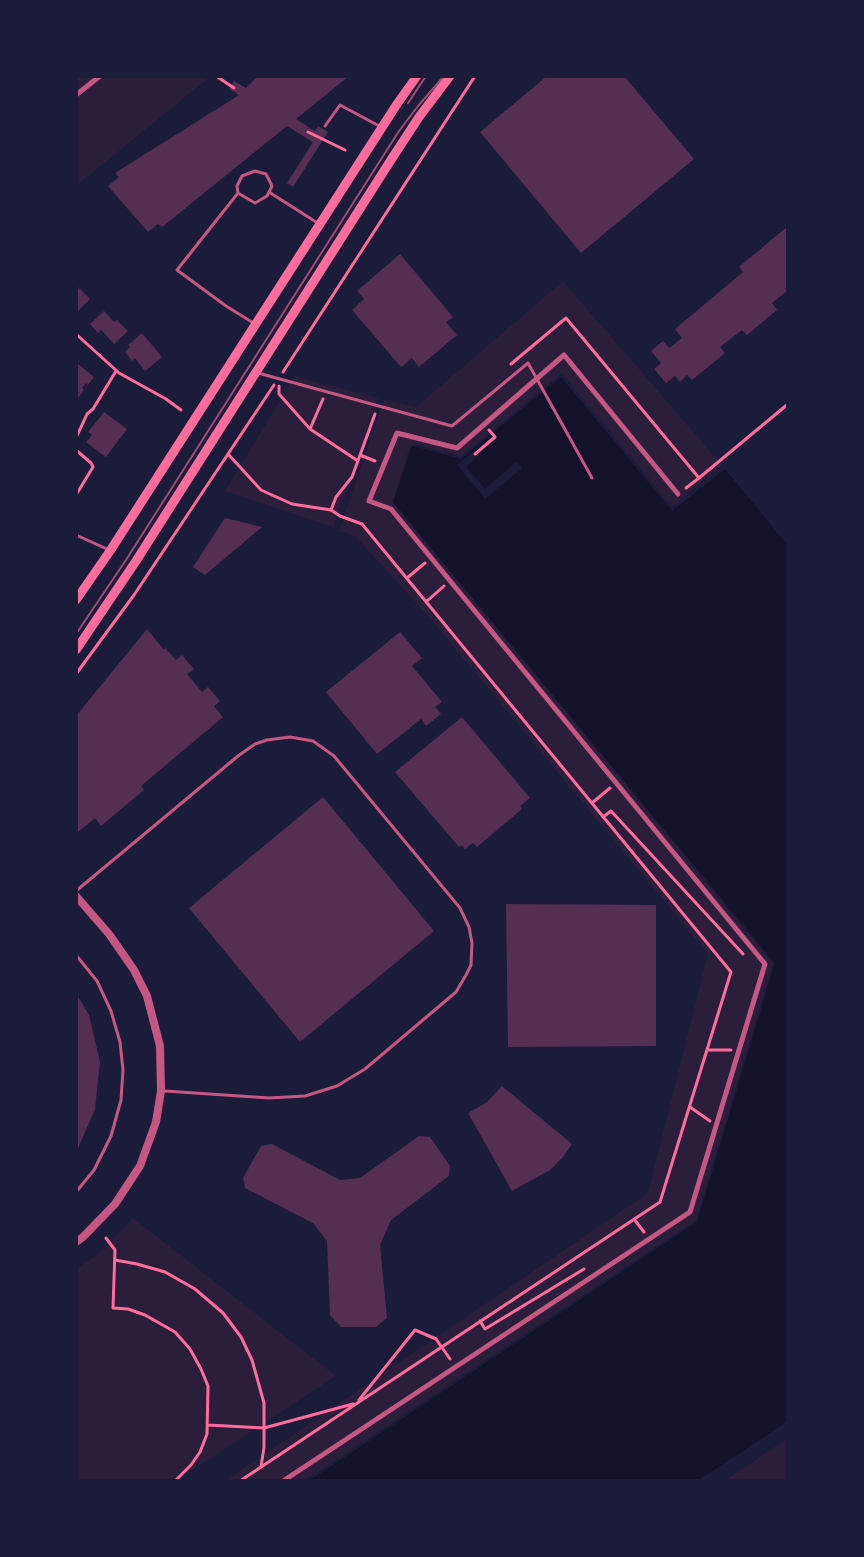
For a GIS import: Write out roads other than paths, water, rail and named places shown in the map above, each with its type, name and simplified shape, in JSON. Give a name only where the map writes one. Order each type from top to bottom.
[{"type":"main road","points":[[76,600],[417,76]]},
{"type":"main road","points":[[76,650],[412,129],[450,76]]},
{"type":"street","points":[[76,95],[100,76]]},
{"type":"street","points":[[283,1481],[690,1212],[765,964],[391,509],[369,501],[397,433],[457,448],[564,355],[678,494]]},
{"type":"street","points":[[76,894],[109,934],[134,970],[147,996],[160,1046],[161,1091],[156,1122],[140,1166],[115,1204],[76,1242]]},
{"type":"lane","points":[[325,126],[340,105],[381,127]]},
{"type":"lane","points":[[238,193],[255,203],[272,186],[266,174],[255,171],[242,176],[237,186],[238,193],[177,270],[255,324]]},
{"type":"lane","points":[[269,192],[320,224]]},
{"type":"lane","points":[[256,372],[452,426],[528,363],[592,478]]},
{"type":"lane","points":[[76,535],[110,551]]},
{"type":"lane","points":[[76,894],[255,744],[290,737],[313,741],[334,756],[460,908],[469,927],[471,965],[456,992],[365,1069],[337,1086],[305,1096],[269,1098],[161,1091]]},
{"type":"lane","points":[[76,955],[97,981],[111,1011],[120,1042],[123,1070],[121,1100],[111,1136],[94,1170],[76,1192]]},
{"type":"tram line","points":[[408,103],[426,76]]},
{"type":"tram line","points":[[76,634],[399,131],[444,76]]}]
